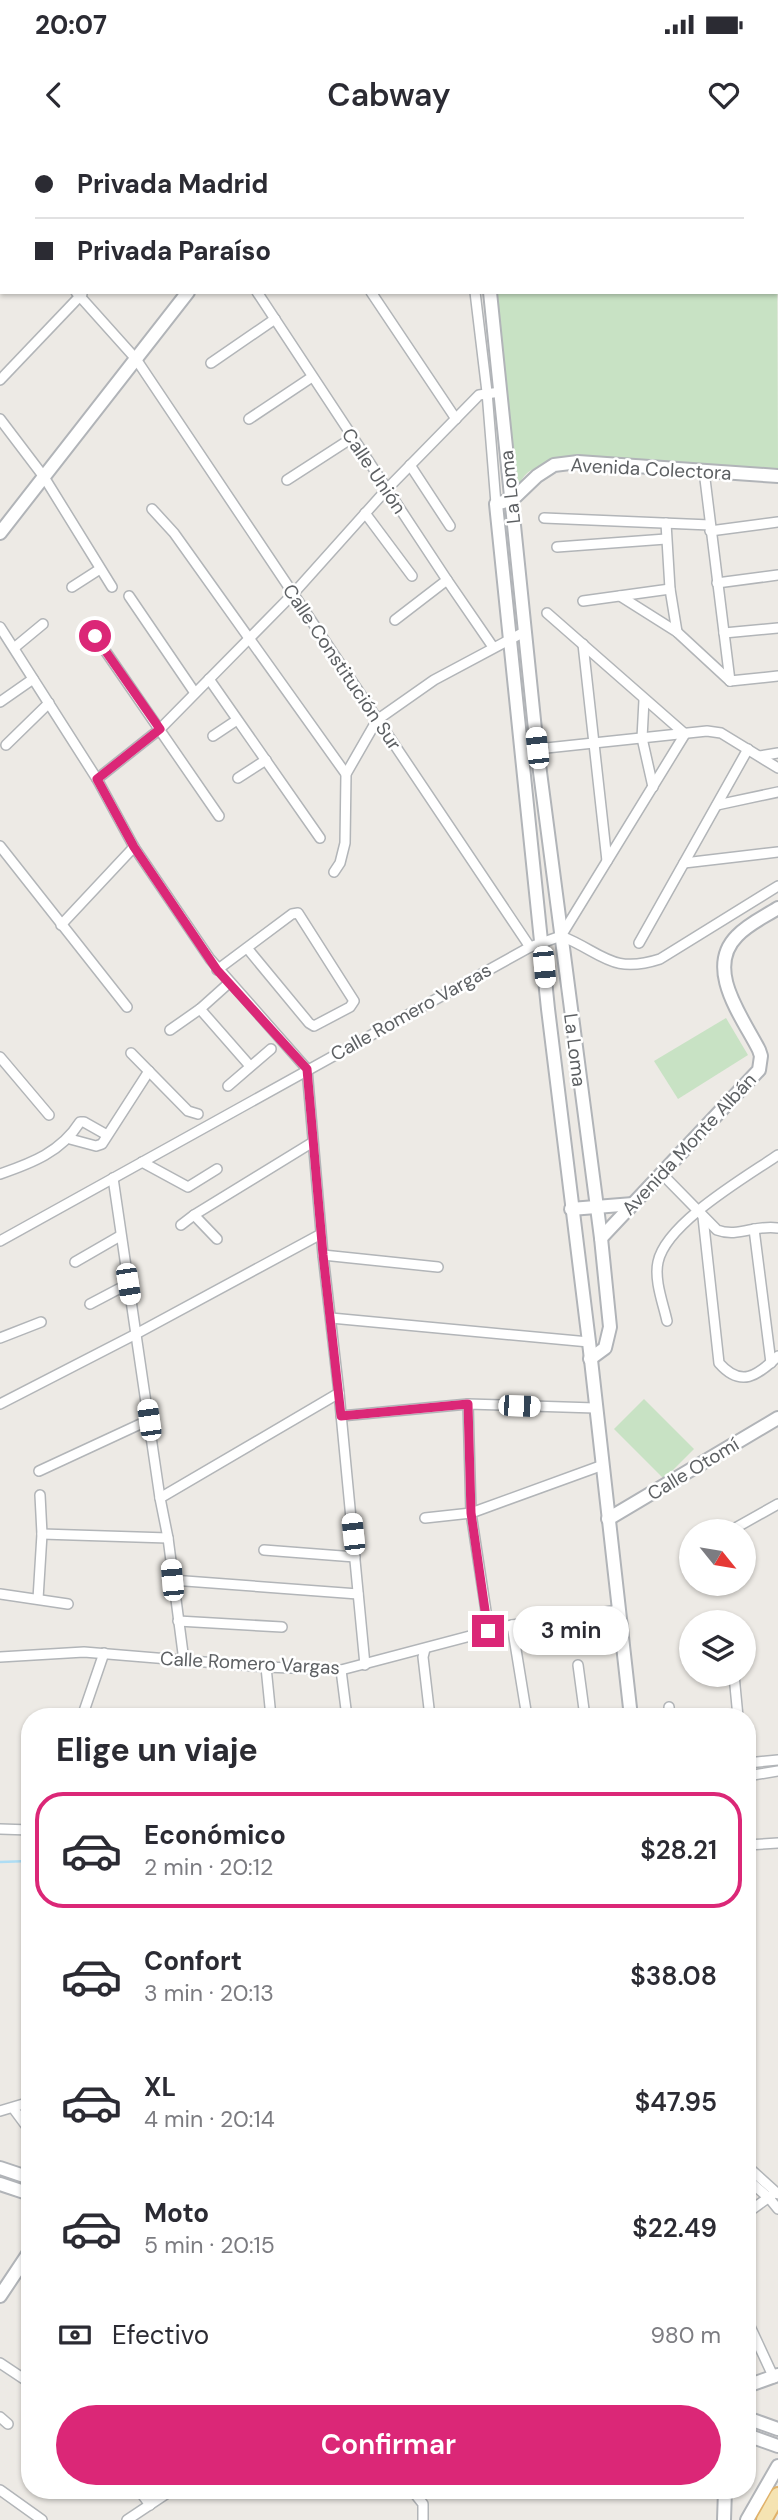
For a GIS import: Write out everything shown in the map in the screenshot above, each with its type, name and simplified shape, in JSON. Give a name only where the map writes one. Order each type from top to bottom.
[{"type":"main road","points":[[764,2520],[778,2496]]},
{"type":"street","points":[[0,380],[80,294]]},
{"type":"street","name":"Calle Constitución Sur","points":[[80,294],[136,359],[377,720],[536,945]]},
{"type":"street","points":[[0,533],[186,294]]},
{"type":"street","name":"Calle Unión","points":[[258,294],[493,647]]},
{"type":"street","points":[[372,294],[456,419]]},
{"type":"street","points":[[475,294],[494,392],[496,504],[536,945],[589,1342],[630,1708]]},
{"type":"street","name":"La Loma","points":[[490,294],[494,392],[512,500],[537,748],[601,1238],[610,1327],[605,1348],[590,1360]]},
{"type":"street","points":[[211,363],[275,319]]},
{"type":"street","points":[[249,419],[312,377]]},
{"type":"street","points":[[97,779],[160,729],[293,594],[387,489],[479,395],[494,392]]},
{"type":"street","points":[[0,419],[44,477],[112,587]]},
{"type":"street","points":[[287,480],[352,438]]},
{"type":"street","name":"Avenida Colectora","points":[[496,504],[512,500],[537,476],[554,465],[578,462],[778,476]]},
{"type":"street","points":[[411,465],[450,526]]},
{"type":"street","points":[[704,471],[730,681]]},
{"type":"street","points":[[152,509],[174,533],[346,774]]},
{"type":"street","points":[[365,513],[412,576]]},
{"type":"street","points":[[544,518],[666,523],[710,528],[778,522]]},
{"type":"street","points":[[666,523],[670,589],[677,632]]},
{"type":"street","points":[[557,547],[666,539]]},
{"type":"street","points":[[72,587],[100,569]]},
{"type":"street","points":[[717,583],[778,575]]},
{"type":"street","points":[[395,620],[447,580]]},
{"type":"street","points":[[583,601],[670,589]]},
{"type":"street","points":[[129,596],[195,693]]},
{"type":"street","points":[[620,596],[677,632],[730,681],[778,676]]},
{"type":"street","points":[[547,613],[685,734]]},
{"type":"street","points":[[14,648],[44,624]]},
{"type":"street","points":[[0,627],[97,779],[134,847],[209,959],[307,1069],[365,1665]]},
{"type":"street","points":[[724,633],[778,628]]},
{"type":"street","points":[[334,872],[340,863],[345,843],[346,774],[377,720],[434,680],[524,632]]},
{"type":"street","points":[[95,636],[219,816]]},
{"type":"street","points":[[583,644],[607,862]]},
{"type":"street","points":[[0,702],[33,679]]},
{"type":"street","points":[[209,679],[320,838]]},
{"type":"street","points":[[644,700],[642,738],[653,787]]},
{"type":"street","points":[[6,745],[49,703]]},
{"type":"street","points":[[213,736],[237,720]]},
{"type":"street","points":[[537,748],[707,732],[721,733],[778,768]]},
{"type":"street","points":[[536,945],[561,936],[685,734]]},
{"type":"street","points":[[639,943],[748,749]]},
{"type":"street","points":[[760,756],[778,753]]},
{"type":"street","points":[[238,778],[265,760]]},
{"type":"street","points":[[717,805],[778,792]]},
{"type":"street","points":[[0,846],[127,1007]]},
{"type":"street","points":[[61,925],[134,847]]},
{"type":"street","points":[[684,863],[778,852]]},
{"type":"street","points":[[561,936],[618,964],[641,965],[660,959],[778,886]]},
{"type":"street","name":"Avenida Monte Albán","points":[[601,1238],[759,1070],[759,1050],[724,983],[724,959],[734,939],[778,908]]},
{"type":"street","points":[[217,970],[292,914],[298,913],[354,1002],[350,1007],[314,1026],[247,948]]},
{"type":"street","name":"Calle Romero Vargas","points":[[0,1243],[307,1069],[536,945]]},
{"type":"street","points":[[170,1030],[200,1009],[229,983]]},
{"type":"street","points":[[200,1009],[250,1066]]},
{"type":"street","points":[[228,1086],[271,1049]]},
{"type":"street","points":[[131,1053],[188,1111],[198,1115]]},
{"type":"street","points":[[0,1057],[49,1115]]},
{"type":"street","points":[[70,1139],[99,1146],[149,1071]]},
{"type":"street","points":[[556,1082],[579,1081]]},
{"type":"street","points":[[0,1174],[43,1157],[70,1139],[82,1122],[107,1135]]},
{"type":"street","points":[[181,1225],[313,1142]]},
{"type":"street","points":[[667,1321],[657,1265],[667,1244],[700,1213],[778,1156]]},
{"type":"street","points":[[142,1162],[188,1187],[217,1169]]},
{"type":"street","points":[[662,1174],[717,1230],[728,1234],[769,1226],[778,1228]]},
{"type":"street","points":[[113,1178],[184,1661]]},
{"type":"street","points":[[571,1209],[633,1204]]},
{"type":"street","points":[[700,1213],[719,1363],[729,1374],[740,1379],[756,1374],[774,1360],[754,1229]]},
{"type":"street","points":[[194,1215],[217,1239]]},
{"type":"street","points":[[0,1404],[321,1234]]},
{"type":"street","points":[[75,1262],[120,1236]]},
{"type":"street","points":[[323,1255],[438,1267]]},
{"type":"street","points":[[90,1304],[128,1284]]},
{"type":"street","points":[[331,1318],[589,1342]]},
{"type":"street","points":[[0,1338],[41,1322]]},
{"type":"street","points":[[160,1498],[339,1393]]},
{"type":"street","points":[[341,1416],[468,1404],[595,1408]]},
{"type":"street","points":[[468,1404],[471,1513],[488,1631]]},
{"type":"street","name":"Calle Otomí","points":[[608,1519],[778,1418]]},
{"type":"street","points":[[39,1471],[149,1420]]},
{"type":"street","points":[[425,1518],[471,1513],[603,1465]]},
{"type":"street","points":[[38,1599],[42,1534],[40,1495]]},
{"type":"street","points":[[751,1519],[778,1504]]},
{"type":"street","points":[[42,1534],[168,1538]]},
{"type":"street","points":[[264,1550],[355,1557]]},
{"type":"street","points":[[172,1580],[358,1594]]},
{"type":"street","points":[[0,1594],[68,1604]]},
{"type":"street","name":"Calle Romero Vargas","points":[[0,1657],[84,1652],[266,1667],[341,1670],[512,1625],[619,1610]]},
{"type":"street","points":[[178,1621],[282,1627]]},
{"type":"street","points":[[512,1625],[526,1708]]},
{"type":"street","points":[[425,1649],[423,1657],[429,1708]]},
{"type":"street","points":[[85,1708],[104,1653]]},
{"type":"street","points":[[578,1665],[584,1708]]},
{"type":"street","points":[[266,1667],[270,1708]]},
{"type":"street","points":[[341,1670],[346,1708]]},
{"type":"street","points":[[735,1687],[737,1708]]},
{"type":"street","points":[[756,1762],[778,1760]]},
{"type":"street","points":[[756,1775],[778,1771]]},
{"type":"street","points":[[0,1829],[21,1830]]},
{"type":"street","points":[[756,1844],[778,1843]]},
{"type":"street","points":[[0,2111],[21,2106]]},
{"type":"street","points":[[13,2109],[21,2119]]},
{"type":"street","points":[[0,2168],[21,2175]]},
{"type":"street","points":[[756,2175],[775,2194],[778,2209]]},
{"type":"street","points":[[756,2184],[775,2194]]},
{"type":"street","points":[[0,2185],[21,2191]]},
{"type":"street","points":[[756,2207],[775,2194]]},
{"type":"street","points":[[2,2289],[21,2263]]},
{"type":"street","points":[[756,2337],[776,2376],[756,2383]]},
{"type":"street","points":[[0,2363],[21,2377]]},
{"type":"street","points":[[0,2417],[8,2424]]},
{"type":"street","points":[[756,2421],[778,2429]]},
{"type":"street","points":[[756,2438],[778,2446]]},
{"type":"street","points":[[747,2520],[778,2466]]},
{"type":"street","points":[[0,2490],[42,2520]]},
{"type":"street","points":[[146,2499],[150,2505]]},
{"type":"street","points":[[127,2520],[159,2499]]},
{"type":"street","points":[[419,2499],[423,2504],[423,2520]]},
{"type":"street","points":[[723,2520],[724,2499]]},
{"type":"green space","points":[[489,294],[777,294],[778,468],[704,471],[554,465],[536,468],[526,474],[512,500]]},
{"type":"green space","points":[[726,1018],[748,1055],[678,1099],[654,1061]]},
{"type":"green space","points":[[644,1399],[694,1449],[664,1479],[614,1429]]},
{"type":"waterway","points":[[0,1862],[21,1861]]},
{"type":"route","points":[[95,636],[160,729],[97,779],[134,847],[217,970],[307,1069],[323,1255],[341,1416],[468,1404],[471,1513],[488,1631]]}]
